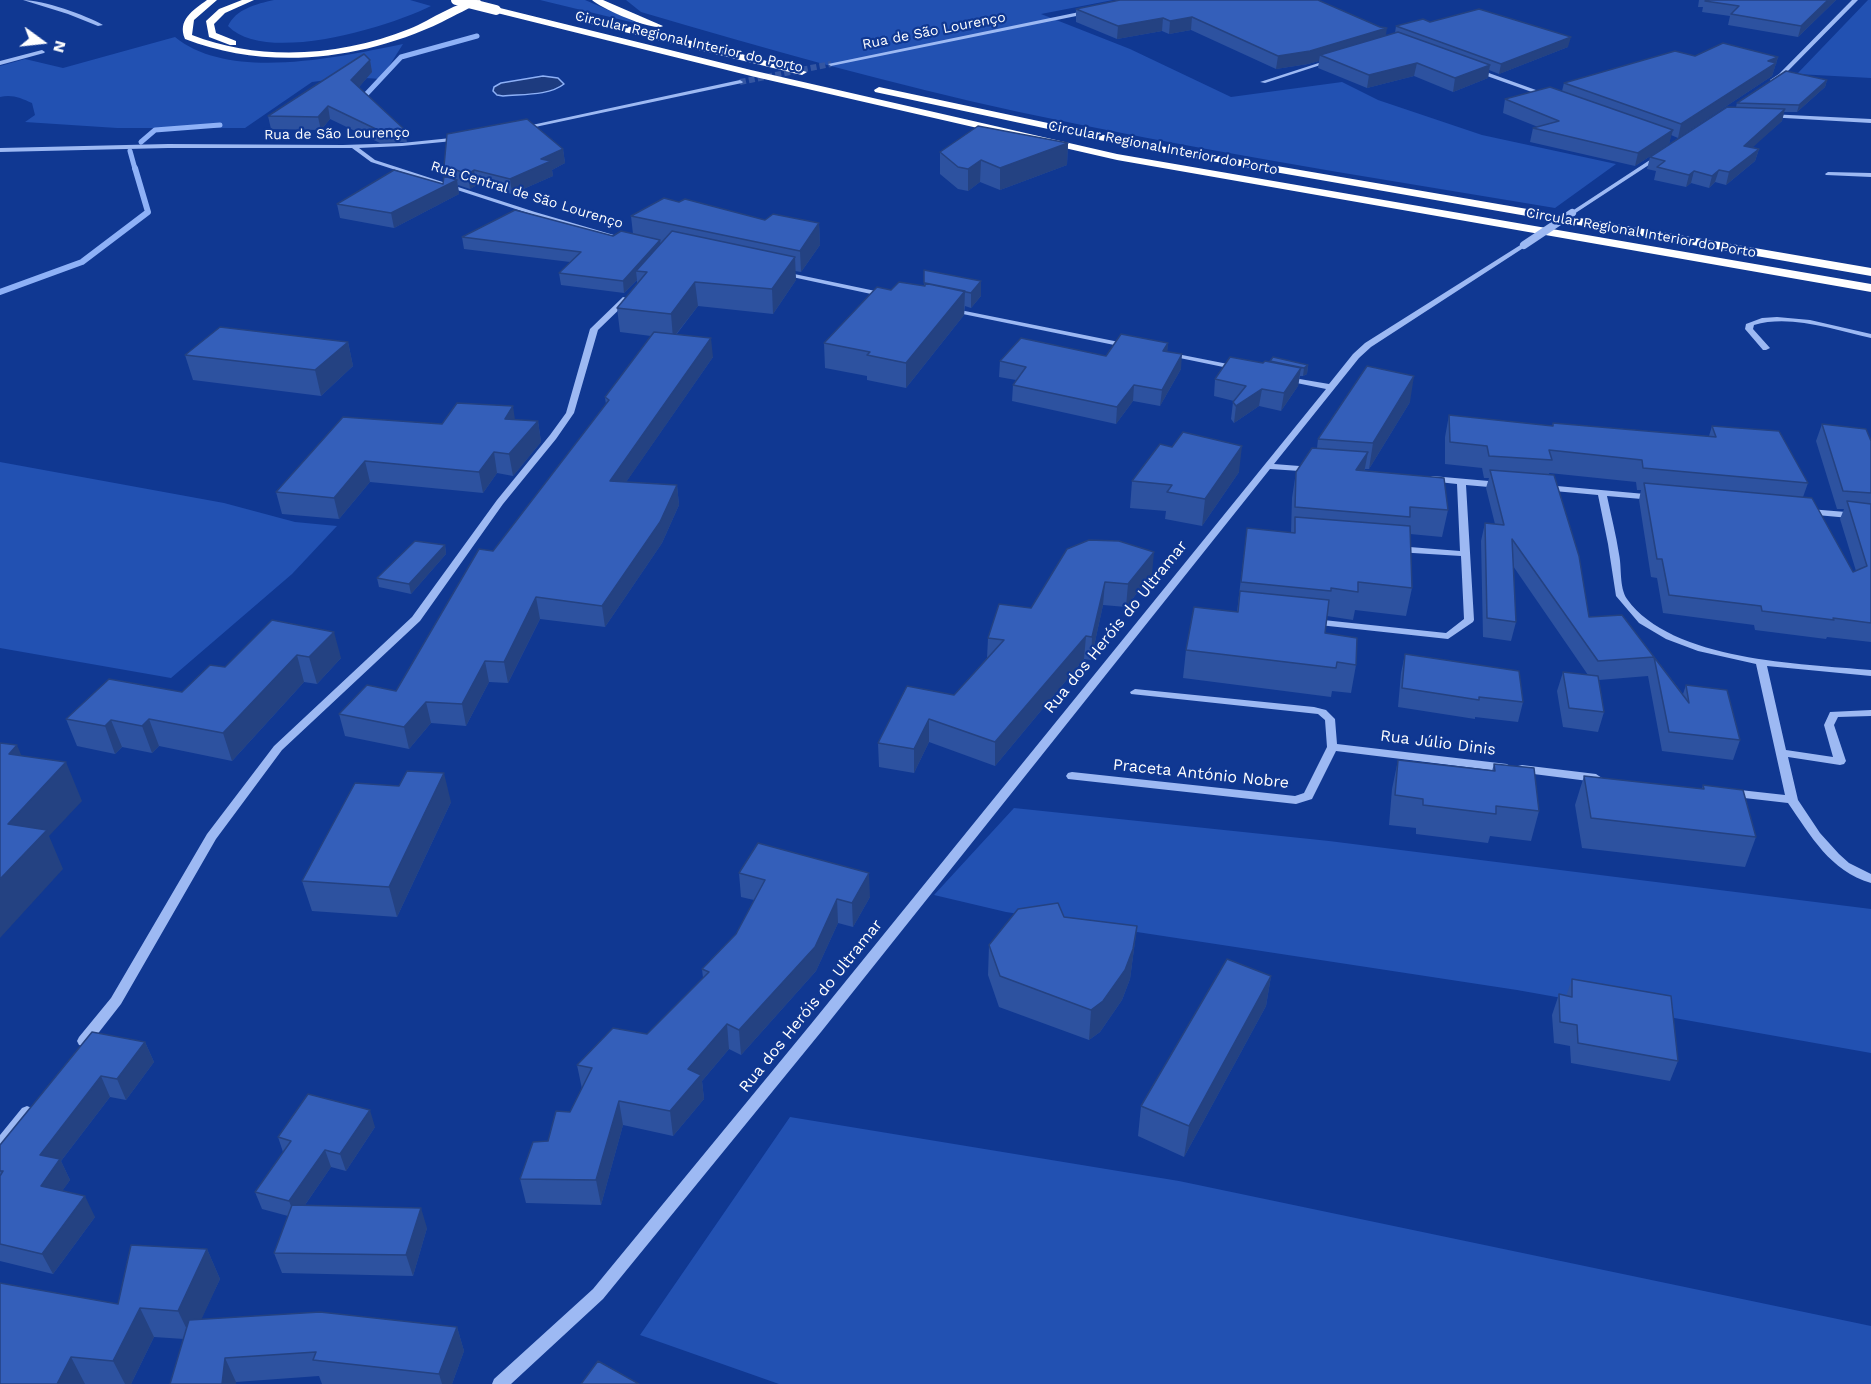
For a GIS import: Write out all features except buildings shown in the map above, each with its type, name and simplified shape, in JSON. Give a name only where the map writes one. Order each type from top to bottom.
[{"type":"highway","points":[[213,0],[190,15],[185,28],[188,37],[203,45],[227,52],[284,55],[334,51],[400,36],[477,0]]},
{"type":"highway","points":[[250,0],[222,11],[209,23],[212,35],[224,41],[252,46],[287,48],[325,45],[386,31],[425,16],[457,0]]},
{"type":"highway","name":"Circular Regional Interior do Porto","points":[[457,0],[496,5],[751,73],[1117,157],[1871,288]]},
{"type":"highway","points":[[596,0],[705,47]]},
{"type":"highway","name":"Circular Regional Interior do Porto","points":[[496,5],[508,3],[543,11]]},
{"type":"highway","name":"Circular Regional Interior do Porto","points":[[566,16],[705,47],[816,76]]},
{"type":"highway","name":"Circular Regional Interior do Porto","points":[[870,88],[1137,145],[1871,273]]},
{"type":"street","points":[[26,0],[100,25]]},
{"type":"street","points":[[1762,88],[1780,75],[1855,0]]},
{"type":"street","name":"Rua de São Lourenço","points":[[831,64],[1092,11]]},
{"type":"street","points":[[0,63],[42,52]]},
{"type":"street","points":[[1263,82],[1335,59]]},
{"type":"street","points":[[1462,65],[1551,97]]},
{"type":"street","points":[[513,130],[740,82]]},
{"type":"street","points":[[1766,116],[1871,121]]},
{"type":"street","name":"Rua de São Lourenço","points":[[0,150],[223,146],[355,148],[409,146],[467,138]]},
{"type":"street","name":"Rua Central de São Lourenço","points":[[355,148],[373,161],[533,213],[631,241]]},
{"type":"street","name":"Rua dos Heróis do Ultramar","points":[[500,1384],[598,1294],[816,1028],[1330,387],[1368,345],[1670,149]]},
{"type":"street","points":[[1828,174],[1871,175]]},
{"type":"street","points":[[772,271],[899,298]]},
{"type":"street","points":[[80,1046],[116,1001],[211,837],[278,748],[416,619],[500,502],[554,437],[570,413],[594,329],[632,293]]},
{"type":"street","points":[[945,308],[1144,349]]},
{"type":"street","points":[[1767,348],[1749,329],[1750,324],[1757,321],[1785,320],[1871,336]]},
{"type":"street","points":[[1155,351],[1249,370]]},
{"type":"street","points":[[1272,375],[1330,387]]},
{"type":"street","points":[[1267,466],[1324,471]]},
{"type":"street","points":[[1427,479],[1508,485]]},
{"type":"street","points":[[1299,621],[1448,636],[1469,620],[1461,482]]},
{"type":"street","points":[[1531,487],[1660,498]]},
{"type":"street","points":[[1602,492],[1615,552],[1621,598],[1638,618],[1663,635],[1700,648],[1761,661],[1871,673]]},
{"type":"street","points":[[1801,511],[1871,517]]},
{"type":"street","points":[[1384,547],[1466,554]]},
{"type":"street","points":[[1761,661],[1792,800],[1830,854],[1843,866],[1871,879]]},
{"type":"street","points":[[1135,692],[1322,712],[1330,719],[1332,747]]},
{"type":"street","points":[[1781,753],[1840,760],[1829,724],[1834,714],[1871,712]]},
{"type":"street","name":"Praceta António Nobre","points":[[1072,776],[1296,800],[1308,796],[1332,747]]},
{"type":"street","name":"Rua Júlio Dinis","points":[[1332,747],[1605,779]]},
{"type":"street","points":[[1722,792],[1792,800]]},
{"type":"street","points":[[0,1145],[36,1100]]},
{"type":"shaded area","points":[[274,0],[410,0],[431,6],[358,32],[297,42],[269,42],[246,37],[228,26],[241,11]]},
{"type":"shaded area","points":[[540,0],[585,0],[643,25]]},
{"type":"shaded area","points":[[626,0],[1113,0],[1041,14],[1130,49],[1231,97],[1342,82],[1378,100],[1482,135],[1616,164],[1555,208],[1398,182],[1145,137],[924,90],[641,12]]},
{"type":"shaded area","points":[[1868,0],[1871,0],[1871,78],[1797,74]]},
{"type":"shaded area","points":[[175,37],[198,51],[225,59],[254,62],[317,59],[403,44],[381,79],[350,77],[312,82],[245,128],[117,128],[25,122],[35,115],[32,103],[12,96],[0,97],[0,66],[25,59],[63,68]]},
{"type":"shaded area","points":[[543,76],[558,78],[564,84],[551,91],[535,94],[503,96],[493,91],[494,87],[501,83]]},
{"type":"shaded area","points":[[0,462],[224,503],[295,522],[337,526],[292,574],[171,678],[0,648]]},
{"type":"shaded area","points":[[1014,808],[1329,841],[1871,909],[1871,1053],[1517,990],[1006,912],[934,895]]},
{"type":"shaded area","points":[[790,1117],[1179,1181],[1871,1326],[1871,1384],[779,1384],[640,1335]]},
{"type":"waterway","points":[[359,102],[401,57],[477,36]]},
{"type":"waterway","points":[[141,142],[155,130],[220,125]]},
{"type":"waterway","points":[[130,151],[135,169]]},
{"type":"waterway","points":[[0,292],[82,262],[148,212],[135,168]]},
{"type":"tunnel","points":[[740,82],[831,64]]}]
